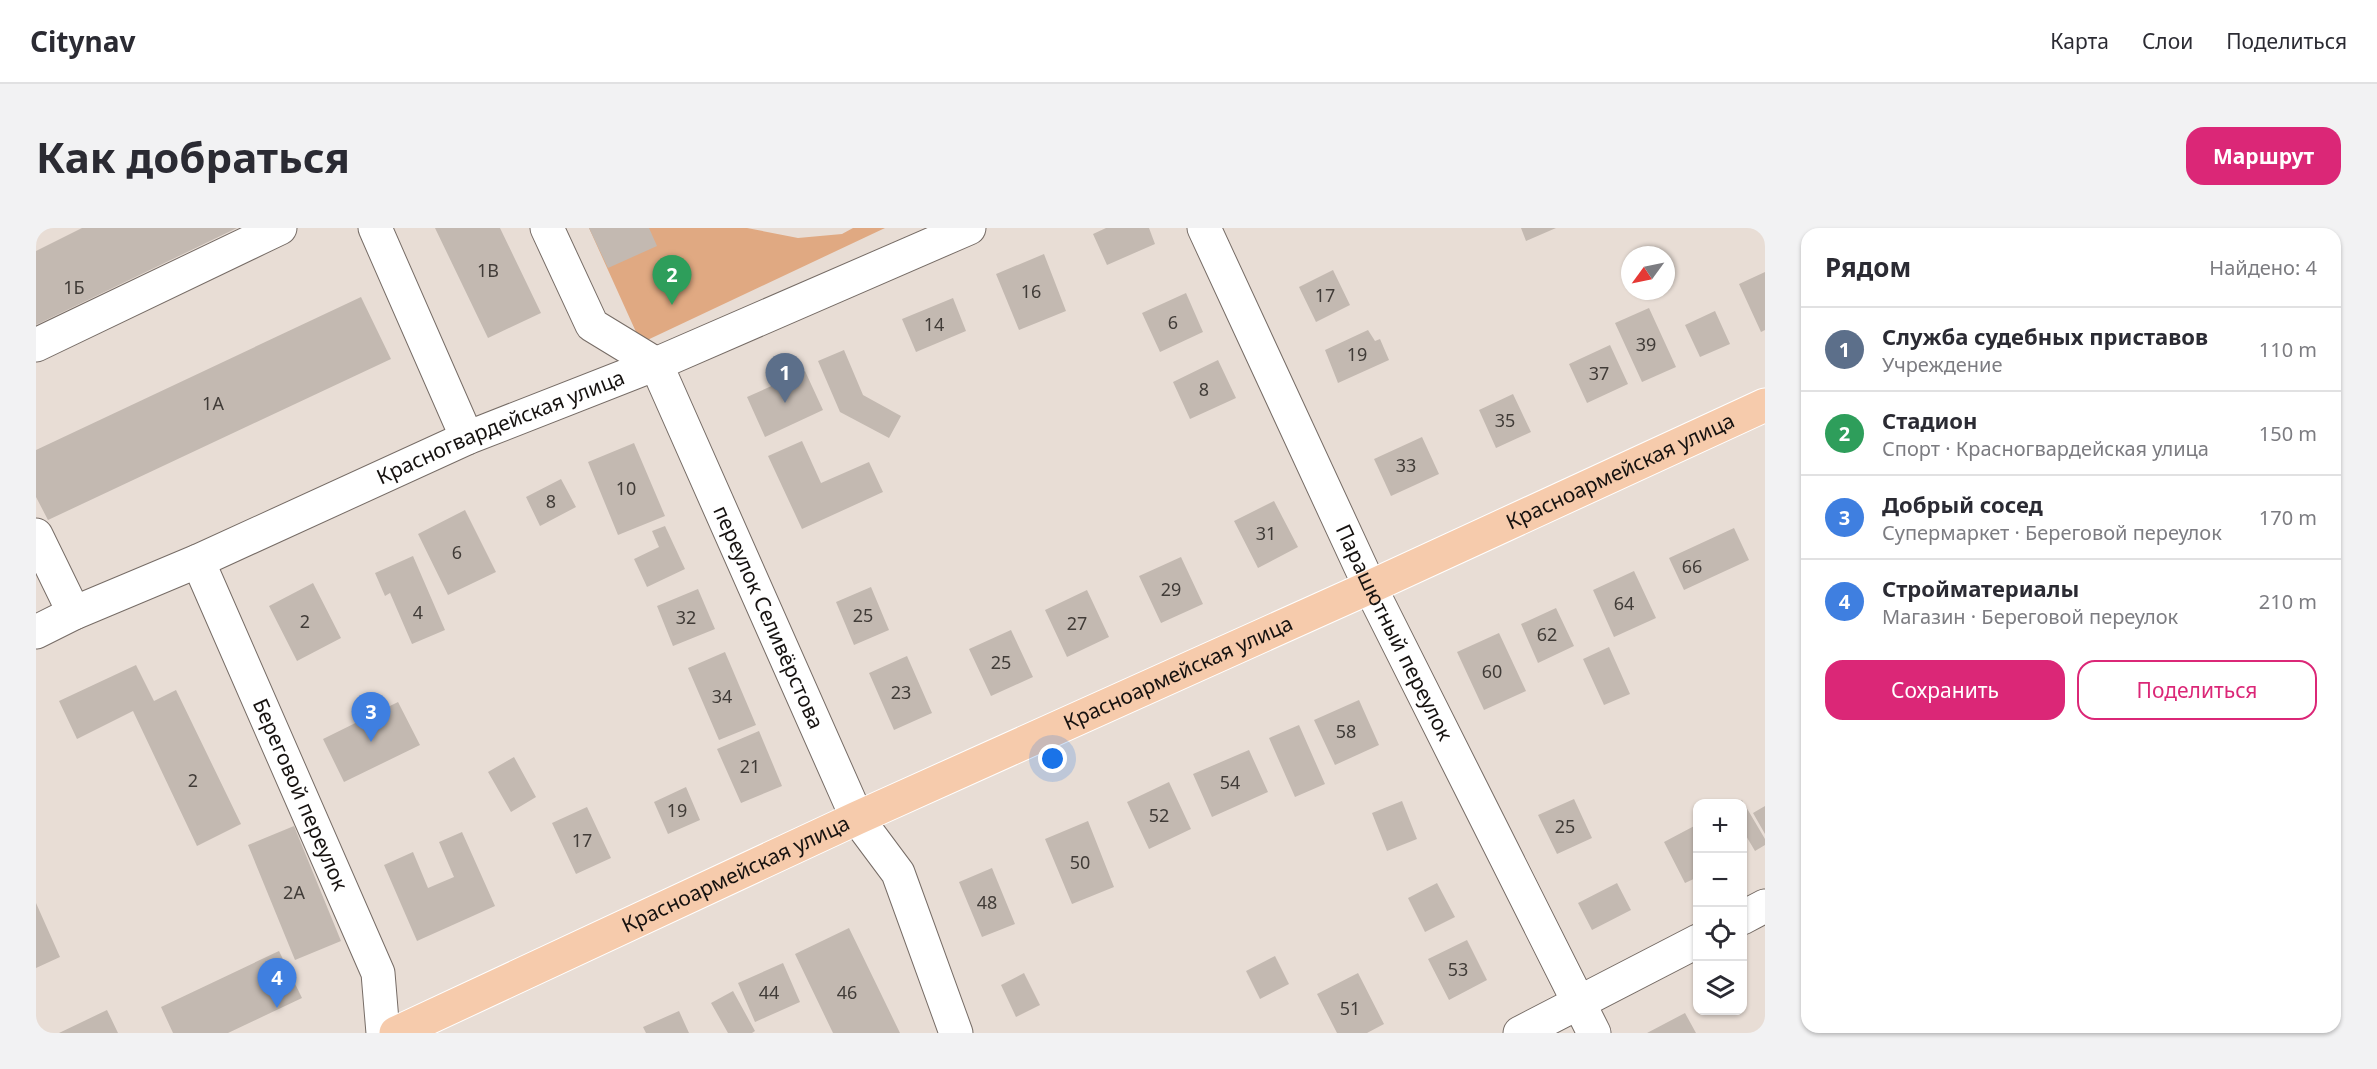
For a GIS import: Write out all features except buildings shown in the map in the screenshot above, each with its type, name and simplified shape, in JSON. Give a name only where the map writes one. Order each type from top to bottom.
[{"type":"main road","name":"Красноармейская улица","points":[[396,1033],[857,818],[1370,587],[1765,405]]},
{"type":"street","points":[[36,345],[280,228]]},
{"type":"street","points":[[375,228],[467,438]]},
{"type":"street","points":[[547,228],[592,325],[656,364]]},
{"type":"street","name":"Красногвардейская улица","points":[[36,632],[467,438],[656,364],[969,228]]},
{"type":"street","name":"Парашютный переулок","points":[[1204,228],[1370,587],[1594,1033]]},
{"type":"street","name":"переулок Селивёрстова","points":[[656,364],[857,818],[898,873],[956,1033]]},
{"type":"street","points":[[36,536],[74,613]]},
{"type":"street","name":"Береговой переулок","points":[[198,561],[378,973],[383,1033]]},
{"type":"street","points":[[1747,916],[1765,906]]},
{"type":"street","points":[[1520,1033],[1693,944]]},
{"type":"shaded area","points":[[589,228],[747,228],[798,238],[842,234],[853,228],[885,228],[641,343]]},
{"type":"place","name":"Стадион","points":[[672,305]]},
{"type":"place","name":"Служба судебных приставов","points":[[785,403]]},
{"type":"place","name":"Добрый сосед","points":[[371,742]]},
{"type":"place","name":"Стройматериалы","points":[[277,1008]]}]
